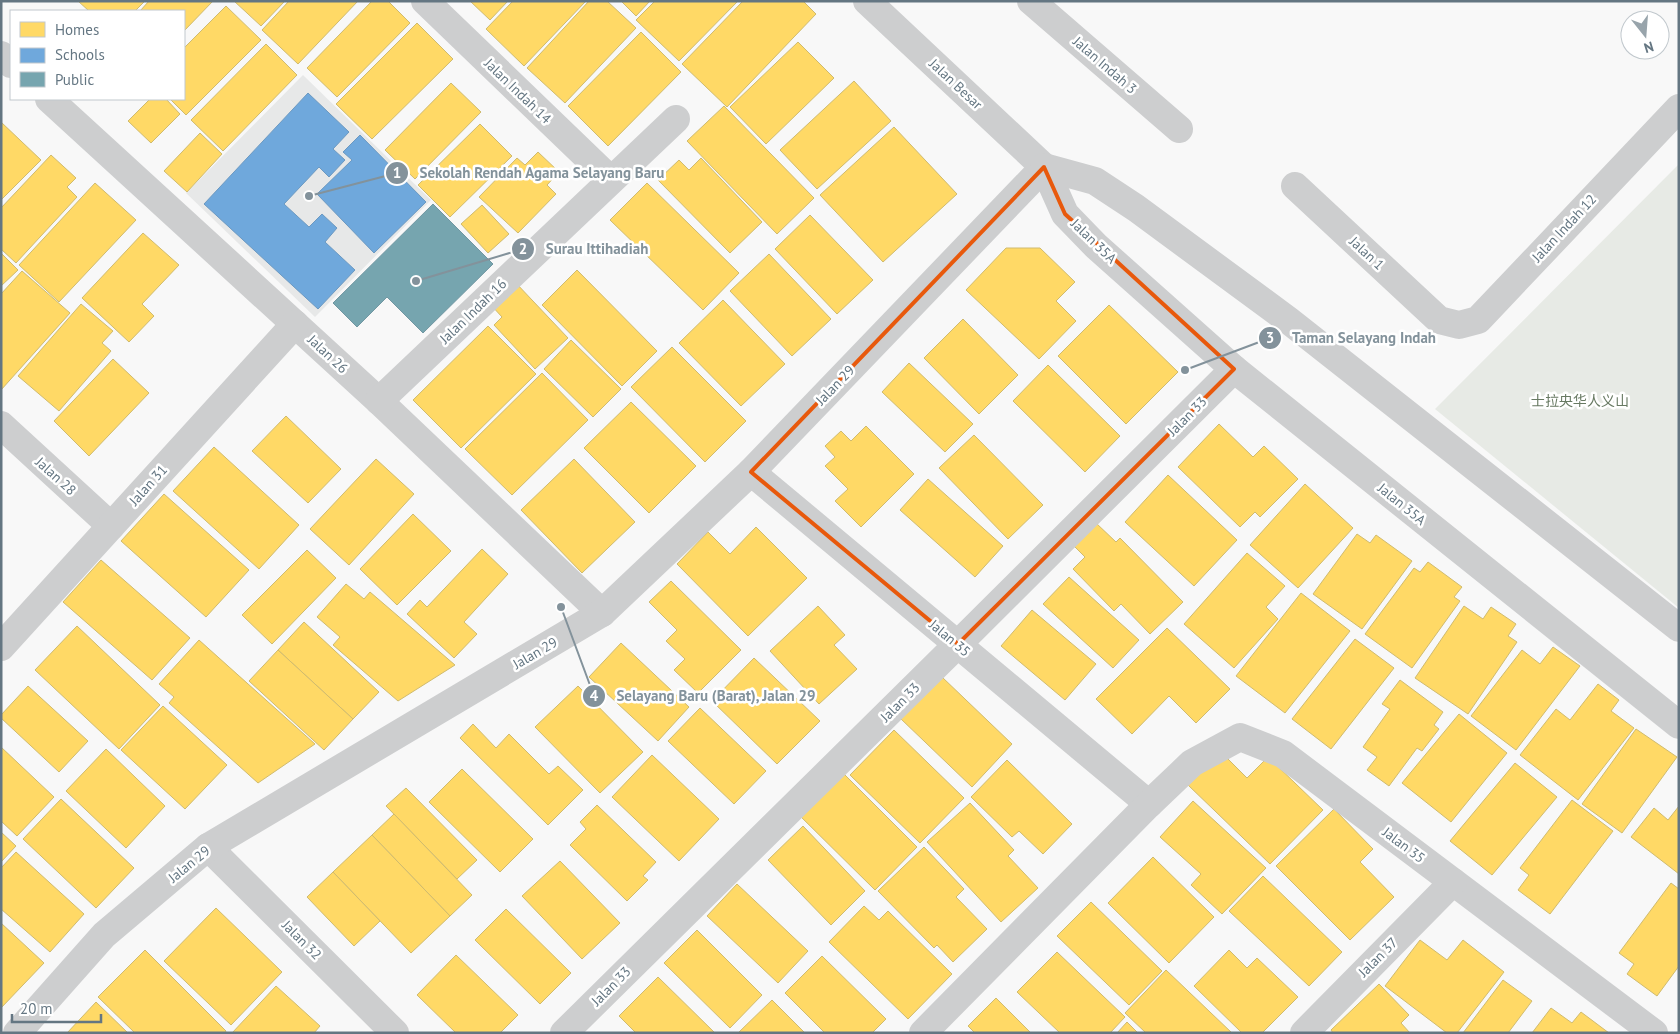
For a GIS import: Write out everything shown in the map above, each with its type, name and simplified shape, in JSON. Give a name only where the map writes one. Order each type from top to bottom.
[{"type":"street","name":"Jalan Indah 14","points":[[425,1],[611,180]]},
{"type":"street","name":"Jalan Besar","points":[[867,1],[1044,167]]},
{"type":"street","name":"Jalan Indah 3","points":[[1031,1],[1179,129]]},
{"type":"street","name":"Jalan 26","points":[[51,100],[379,401],[602,614]]},
{"type":"street","name":"Jalan Indah 12","points":[[1439,320],[1459,325],[1478,320],[1679,108]]},
{"type":"street","name":"Jalan Indah 16","points":[[379,401],[676,119]]},
{"type":"street","name":"Jalan 35A","points":[[1044,167],[1066,214],[1096,246],[1234,369],[1679,724]]},
{"type":"street","name":"Jalan 29","points":[[17,1033],[104,935],[208,847],[602,614],[751,472],[1044,167]]},
{"type":"street","points":[[1044,167],[1095,181],[1136,208],[1288,320],[1679,628]]},
{"type":"street","name":"Jalan 1","points":[[1295,186],[1439,320]]},
{"type":"street","name":"Jalan 31","points":[[1,647],[295,324]]},
{"type":"street","name":"Jalan 33","points":[[564,1033],[1234,369]]},
{"type":"street","name":"Jalan 28","points":[[1,426],[111,526]]},
{"type":"street","name":"Jalan 35","points":[[751,472],[1149,804]]},
{"type":"street","name":"Jalan 35","points":[[923,1033],[1149,804],[1192,763],[1240,737],[1283,754],[1654,1033]]},
{"type":"street","name":"Jalan 32","points":[[208,847],[395,1033]]},
{"type":"street","name":"Jalan 37","points":[[1304,1033],[1453,882]]},
{"type":"highlighted area","points":[[1044,167],[1065,214],[1234,369],[958,644],[751,472]]},
{"type":"shaded area","points":[[303,75],[431,200],[315,317],[186,193]]},
{"type":"green space","name":"士拉央华人义山","points":[[1679,164],[1679,608],[1435,409]]},
{"type":"building: Homes","points":[[78,1],[145,1],[136,10],[88,10]]},
{"type":"building: Homes","points":[[149,1],[213,1],[185,30],[185,10],[141,10]]},
{"type":"building: Homes","points":[[234,1],[285,1],[261,26]]},
{"type":"building: Homes","points":[[289,1],[358,1],[298,64],[262,30]]},
{"type":"building: Homes","points":[[372,1],[388,1],[410,23],[337,97],[307,68]]},
{"type":"building: Homes","points":[[470,1],[508,1],[490,20]]},
{"type":"building: Homes","points":[[513,1],[586,1],[524,66],[486,29]]},
{"type":"building: Homes","points":[[589,1],[607,1],[636,28],[565,103],[527,68]]},
{"type":"building: Homes","points":[[621,1],[650,1],[636,16]]},
{"type":"building: Homes","points":[[655,1],[738,1],[679,61],[636,20]]},
{"type":"building: Homes","points":[[743,1],[803,1],[816,14],[727,107],[682,64]]},
{"type":"building: Homes","points":[[226,6],[261,40],[186,115],[171,100],[185,100],[185,47]]},
{"type":"building: Homes","points":[[417,23],[453,59],[372,139],[336,104]]},
{"type":"building: Homes","points":[[641,32],[681,72],[608,146],[568,106]]},
{"type":"building: Homes","points":[[798,42],[834,78],[766,144],[730,107]]},
{"type":"building: Homes","points":[[266,44],[297,75],[223,151],[191,120]]},
{"type":"building: Homes","points":[[854,81],[891,121],[817,189],[780,150]]},
{"type":"building: Homes","points":[[451,83],[481,112],[415,179],[385,150]]},
{"type":"building: Homes","points":[[149,100],[167,100],[180,114],[151,143],[128,121]]},
{"type":"building: Homes","points":[[724,106],[814,198],[777,234],[687,141]]},
{"type":"building: Homes","points":[[1,122],[41,160],[1,200]]},
{"type":"building: Homes","points":[[480,124],[512,156],[450,217],[418,185]]},
{"type":"building: Homes","points":[[894,127],[957,194],[883,262],[820,195]]},
{"type":"building: Homes","points":[[200,133],[222,154],[187,192],[164,171]]},
{"type":"building: Homes","points":[[538,152],[559,172],[547,185],[556,194],[518,233],[479,197],[517,158],[525,165]]},
{"type":"building: Homes","points":[[51,155],[76,178],[67,187],[77,197],[16,263],[1,249],[1,208]]},
{"type":"building: Homes","points":[[701,158],[762,222],[730,253],[658,180],[679,160],[689,170]]},
{"type":"building: Homes","points":[[95,183],[136,220],[59,302],[19,265]]},
{"type":"building: Homes","points":[[647,183],[739,273],[703,310],[610,220]]},
{"type":"building: Homes","points":[[482,205],[509,234],[488,253],[461,224]]},
{"type":"building: Homes","points":[[810,215],[873,280],[837,314],[775,249]]},
{"type":"building: Homes","points":[[143,233],[179,265],[142,304],[154,316],[129,342],[82,298]]},
{"type":"building: Homes","points":[[1006,248],[1040,248],[1075,282],[1056,301],[1076,321],[1039,359],[966,290]]},
{"type":"building: Homes","points":[[1,253],[18,270],[1,286]]},
{"type":"building: Homes","points":[[769,254],[831,319],[792,356],[730,291]]},
{"type":"building: Homes","points":[[577,270],[657,351],[622,386],[542,305]]},
{"type":"building: Homes","points":[[22,271],[70,313],[1,390],[1,294]]},
{"type":"building: Homes","points":[[515,282],[568,338],[535,369],[494,325],[502,317],[491,305]]},
{"type":"building: Homes","points":[[723,300],[785,364],[741,406],[679,343]]},
{"type":"building: Homes","points":[[81,304],[113,331],[102,343],[111,351],[59,411],[18,376]]},
{"type":"building: Homes","points":[[1109,305],[1178,372],[1126,424],[1058,356]]},
{"type":"building: Homes","points":[[963,319],[1018,375],[979,414],[924,358]]},
{"type":"building: Homes","points":[[488,326],[536,374],[461,448],[413,400]]},
{"type":"building: Homes","points":[[571,340],[621,389],[593,417],[544,369]]},
{"type":"building: Homes","points":[[672,347],[746,421],[705,462],[631,387]]},
{"type":"building: Homes","points":[[113,359],[149,393],[89,456],[54,421]]},
{"type":"building: Homes","points":[[909,363],[973,424],[945,452],[882,392]]},
{"type":"building: Homes","points":[[1048,365],[1120,436],[1085,472],[1013,401]]},
{"type":"building: Homes","points":[[542,373],[588,420],[512,495],[465,449]]},
{"type":"building: Homes","points":[[631,402],[696,466],[649,513],[584,448]]},
{"type":"building: Homes","points":[[286,416],[341,469],[308,503],[252,451]]},
{"type":"building: Homes","points":[[1219,424],[1253,457],[1264,446],[1298,479],[1260,517],[1255,512],[1240,527],[1178,467]]},
{"type":"building: Homes","points":[[866,426],[914,474],[861,527],[835,501],[848,489],[825,466],[835,457],[825,446],[841,431],[851,441]]},
{"type":"building: Homes","points":[[974,435],[1043,505],[1008,539],[939,468]]},
{"type":"building: Homes","points":[[214,447],[299,525],[259,569],[173,491]]},
{"type":"building: Homes","points":[[376,459],[414,494],[349,565],[310,529]]},
{"type":"building: Homes","points":[[574,459],[635,522],[582,573],[521,510]]},
{"type":"building: Homes","points":[[1168,475],[1237,540],[1194,586],[1125,522]]},
{"type":"building: Homes","points":[[928,479],[1003,546],[975,577],[900,510]]},
{"type":"building: Homes","points":[[1305,484],[1353,528],[1298,588],[1250,545]]},
{"type":"building: Homes","points":[[164,494],[249,570],[206,617],[121,541]]},
{"type":"building: Homes","points":[[413,514],[451,551],[397,605],[360,569]]},
{"type":"building: Homes","points":[[1096,523],[1116,542],[1120,538],[1183,602],[1150,634],[1121,604],[1114,611],[1073,569],[1085,557],[1073,545]]},
{"type":"building: Homes","points":[[756,527],[807,578],[748,636],[677,564],[708,532],[730,554]]},
{"type":"building: Homes","points":[[1357,534],[1370,543],[1376,535],[1412,561],[1362,629],[1313,594]]},
{"type":"building: Homes","points":[[482,549],[508,574],[464,622],[477,634],[454,658],[407,614],[420,600],[427,607]]},
{"type":"building: Homes","points":[[307,550],[336,578],[272,644],[242,615]]},
{"type":"building: Homes","points":[[1247,553],[1285,586],[1266,607],[1278,619],[1234,668],[1184,624]]},
{"type":"building: Homes","points":[[101,560],[190,638],[152,680],[63,602]]},
{"type":"building: Homes","points":[[1428,562],[1462,587],[1454,597],[1460,601],[1412,668],[1365,634],[1414,568],[1420,572]]},
{"type":"building: Homes","points":[[1069,577],[1139,640],[1113,668],[1043,604]]},
{"type":"building: Homes","points":[[671,581],[741,650],[698,693],[674,670],[685,659],[666,641],[677,630],[649,602]]},
{"type":"building: Homes","points":[[346,584],[364,599],[370,592],[455,665],[398,701],[333,645],[340,637],[317,617]]},
{"type":"building: Homes","points":[[1301,593],[1350,631],[1285,713],[1236,676]]},
{"type":"building: Homes","points":[[818,606],[845,635],[834,645],[857,669],[819,704],[770,651]]},
{"type":"building: Homes","points":[[1464,606],[1483,619],[1491,607],[1516,624],[1508,636],[1517,642],[1468,714],[1415,678]]},
{"type":"building: Homes","points":[[1032,610],[1096,664],[1065,700],[1001,646]]},
{"type":"building: Homes","points":[[304,622],[379,692],[353,719],[278,650]]},
{"type":"building: Homes","points":[[77,626],[160,705],[119,749],[35,670]]},
{"type":"building: Homes","points":[[1167,628],[1230,689],[1196,723],[1169,696],[1132,734],[1096,699]]},
{"type":"building: Homes","points":[[1355,639],[1394,668],[1331,749],[1292,719]]},
{"type":"building: Homes","points":[[199,640],[315,744],[258,783],[169,703],[174,697],[159,684]]},
{"type":"building: Homes","points":[[621,643],[689,707],[658,741],[589,677]]},
{"type":"building: Homes","points":[[1553,647],[1580,666],[1516,750],[1471,716],[1522,650],[1540,664]]},
{"type":"building: Homes","points":[[278,650],[353,719],[324,750],[249,681]]},
{"type":"building: Homes","points":[[754,658],[820,721],[777,764],[712,701]]},
{"type":"building: Homes","points":[[942,677],[1012,744],[972,787],[901,719]]},
{"type":"building: Homes","points":[[1400,680],[1443,712],[1434,725],[1439,729],[1422,751],[1417,748],[1389,786],[1367,770],[1377,757],[1363,747],[1390,709],[1382,704]]},
{"type":"building: Homes","points":[[1598,684],[1619,700],[1611,711],[1634,728],[1578,800],[1520,755],[1556,709],[1570,720]]},
{"type":"building: Homes","points":[[28,686],[88,741],[59,772],[1,718],[1,715]]},
{"type":"building: Homes","points":[[578,686],[643,752],[600,793],[535,727]]},
{"type":"building: Homes","points":[[163,706],[227,765],[185,809],[121,750]]},
{"type":"building: Homes","points":[[700,708],[766,771],[734,804],[668,741]]},
{"type":"building: Homes","points":[[1459,714],[1507,753],[1451,822],[1402,783]]},
{"type":"building: Homes","points":[[473,724],[496,748],[509,734],[549,774],[558,766],[583,790],[548,825],[460,738]]},
{"type":"building: Homes","points":[[1636,729],[1677,757],[1622,833],[1582,804]]},
{"type":"building: Homes","points":[[894,730],[964,798],[920,843],[850,775]]},
{"type":"building: Homes","points":[[1,747],[54,797],[17,836],[1,821]]},
{"type":"building: Homes","points":[[106,749],[165,806],[126,848],[66,791]]},
{"type":"building: Homes","points":[[1221,752],[1247,778],[1268,757],[1323,810],[1270,864],[1188,785]]},
{"type":"building: Homes","points":[[652,755],[719,819],[679,861],[612,797]]},
{"type":"building: Homes","points":[[1007,760],[1072,824],[1043,854],[1019,831],[1012,837],[971,797]]},
{"type":"building: Homes","points":[[1515,763],[1557,797],[1492,875],[1450,841]]},
{"type":"building: Homes","points":[[838,768],[917,847],[875,890],[795,811]]},
{"type":"building: Homes","points":[[462,769],[533,839],[500,872],[429,802]]},
{"type":"building: Homes","points":[[406,788],[477,860],[457,879],[386,806]]},
{"type":"building: Homes","points":[[61,799],[134,868],[96,908],[23,839]]},
{"type":"building: Homes","points":[[1572,800],[1613,831],[1550,914],[1518,890],[1529,875],[1520,868]]},
{"type":"building: Homes","points":[[1193,801],[1266,868],[1222,914],[1191,885],[1201,874],[1160,837]]},
{"type":"building: Homes","points":[[970,803],[1014,850],[1008,856],[1038,888],[1001,922],[927,842]]},
{"type":"building: Homes","points":[[597,805],[656,862],[643,876],[648,880],[627,901],[570,845],[586,829],[580,822]]},
{"type":"building: Homes","points":[[1679,806],[1679,874],[1631,837],[1654,808],[1668,820]]},
{"type":"building: Homes","points":[[1334,809],[1373,849],[1360,862],[1394,897],[1350,940],[1276,866]]},
{"type":"building: Homes","points":[[394,814],[472,895],[450,916],[372,835]]},
{"type":"building: Homes","points":[[803,826],[865,891],[831,925],[768,860]]},
{"type":"building: Homes","points":[[1,832],[16,846],[1,862]]},
{"type":"building: Homes","points":[[372,835],[450,916],[411,953],[333,872]]},
{"type":"building: Homes","points":[[924,847],[964,889],[956,897],[987,929],[953,962],[937,945],[934,948],[878,891]]},
{"type":"building: Homes","points":[[16,852],[84,914],[50,952],[1,909],[1,868]]},
{"type":"building: Homes","points":[[1153,857],[1214,917],[1169,963],[1108,903]]},
{"type":"building: Homes","points":[[560,861],[620,923],[582,959],[522,896]]},
{"type":"building: Homes","points":[[333,872],[380,921],[354,946],[307,897]]},
{"type":"building: Homes","points":[[1263,876],[1342,952],[1309,986],[1229,911]]},
{"type":"building: Homes","points":[[1671,883],[1679,889],[1679,966],[1657,996],[1627,974],[1634,964],[1619,953]]},
{"type":"building: Homes","points":[[737,884],[808,951],[778,983],[707,916]]},
{"type":"building: Homes","points":[[1091,902],[1162,971],[1129,1005],[1057,936]]},
{"type":"building: Homes","points":[[864,906],[879,920],[888,911],[952,974],[908,1019],[829,942]]},
{"type":"building: Homes","points":[[216,908],[282,972],[231,1025],[164,961]]},
{"type":"building: Homes","points":[[506,909],[571,973],[540,1004],[475,940]]},
{"type":"building: Homes","points":[[1,923],[44,963],[1,1008]]},
{"type":"building: Homes","points":[[697,930],[762,995],[730,1028],[664,963]]},
{"type":"building: Homes","points":[[1420,940],[1447,960],[1463,940],[1504,972],[1457,1033],[1447,1033],[1385,986]]},
{"type":"building: Homes","points":[[145,950],[226,1031],[225,1033],[135,1033],[98,997]]},
{"type":"building: Homes","points":[[1229,950],[1247,968],[1257,958],[1298,997],[1262,1033],[1242,1033],[1194,986]]},
{"type":"building: Homes","points":[[1057,952],[1125,1017],[1110,1033],[1060,1033],[1017,992]]},
{"type":"building: Homes","points":[[456,955],[518,1015],[500,1033],[456,1033],[417,995]]},
{"type":"building: Homes","points":[[822,956],[886,1019],[872,1033],[825,1033],[785,993]]},
{"type":"building: Homes","points":[[1166,970],[1232,1033],[1146,1033],[1125,1013]]},
{"type":"building: Homes","points":[[658,977],[715,1033],[636,1033],[619,1016]]},
{"type":"building: Homes","points":[[1503,980],[1532,1001],[1508,1033],[1463,1033]]},
{"type":"building: Homes","points":[[1379,984],[1409,1015],[1401,1023],[1410,1033],[1333,1033],[1331,1030]]},
{"type":"building: Homes","points":[[276,986],[320,1026],[314,1033],[232,1033]]},
{"type":"building: Homes","points":[[996,998],[1031,1033],[975,1033],[968,1026]]},
{"type":"building: Homes","points":[[772,1000],[805,1033],[738,1033]]},
{"type":"building: Homes","points":[[96,1002],[128,1033],[67,1033]]},
{"type":"building: Homes","points":[[1551,1008],[1572,1023],[1581,1012],[1609,1033],[1532,1033]]},
{"type":"building: Homes","points":[[1127,1022],[1138,1033],[1117,1033]]},
{"type":"building: Schools","points":[[308,93],[349,132],[333,149],[345,160],[329,177],[319,167],[284,204],[309,227],[322,214],[337,228],[325,242],[355,270],[318,309],[204,204]]},
{"type":"building: Schools","points":[[360,135],[426,202],[374,253],[317,194],[352,160],[343,152]]},
{"type":"building: Public","points":[[433,204],[493,264],[423,333],[387,297],[357,327],[333,303]]},
{"type":"place","name":"Sekolah Rendah Agama Selayang Baru","points":[[309,196]]},
{"type":"place","name":"Surau Ittihadiah","points":[[416,281]]},
{"type":"place","name":"Taman Selayang Indah","points":[[1185,370]]},
{"type":"place","name":"Selayang Baru (Barat), Jalan 29","points":[[561,607]]}]
